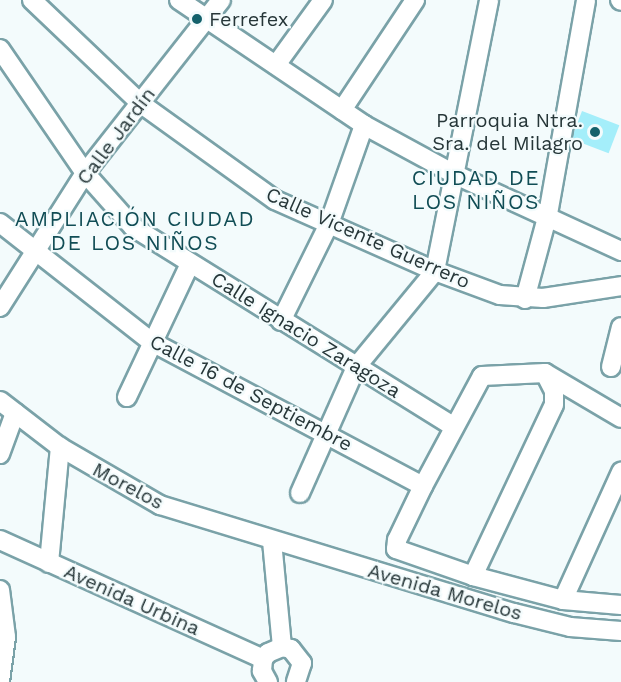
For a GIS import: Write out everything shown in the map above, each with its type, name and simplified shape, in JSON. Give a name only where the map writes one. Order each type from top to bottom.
[{"type":"street","name":"Calle Vicente Guerrero","points":[[32,0],[141,103],[267,195],[435,271],[500,295],[525,298],[621,286]]},
{"type":"street","points":[[179,0],[364,125],[456,175],[548,214],[621,250]]},
{"type":"street","name":"Calle Jardín","points":[[0,307],[86,173],[221,0]]},
{"type":"street","points":[[276,64],[323,0]]},
{"type":"street","points":[[342,110],[415,0]]},
{"type":"street","points":[[300,493],[356,367],[435,271],[456,175],[489,0]]},
{"type":"street","points":[[525,298],[548,214],[586,0]]},
{"type":"street","name":"Calle Ignacio Zaragoza","points":[[0,49],[86,173],[133,227],[454,427]]},
{"type":"street","points":[[281,321],[329,224],[364,125]]},
{"type":"street","name":"Calle 16 de Septiembre","points":[[0,223],[152,342],[423,486]]},
{"type":"street","points":[[128,397],[190,264]]},
{"type":"street","points":[[611,367],[621,327]]},
{"type":"street","points":[[473,576],[554,405],[554,391],[545,373]]},
{"type":"street","points":[[621,418],[545,373],[482,376],[423,486],[397,540],[396,549],[473,576],[563,600],[621,605]]},
{"type":"street","name":"Morelos","points":[[0,401],[60,447],[160,504],[272,541]]},
{"type":"street","points":[[0,454],[15,412]]},
{"type":"street","points":[[49,563],[60,447]]},
{"type":"street","points":[[563,600],[621,472]]},
{"type":"street","name":"Avenida Urbina","points":[[0,540],[263,659]]},
{"type":"street","points":[[272,541],[282,647]]},
{"type":"street","name":"Avenida Morelos","points":[[272,541],[514,613],[570,627],[621,631]]},
{"type":"street","points":[[0,590],[6,637],[0,681]]},
{"type":"street","points":[[268,682],[262,671],[263,659],[268,653],[282,647],[298,655],[302,663],[296,682]]},
{"type":"building","name":"Parroquia Ntra. Sra. del Milagro","points":[[582,111],[619,125],[609,153],[571,139]]},
{"type":"place","name":"Ferrefex","points":[[197,19]]},
{"type":"place","name":"Parroquia Ntra. Sra. del Milagro","points":[[595,132]]},
{"type":"district","name":"CIUDAD DE LOS NIÑOS","points":[[476,190]]},
{"type":"district","name":"AMPLIACIÓN CIUDAD DE LOS NIÑOS","points":[[135,231]]}]
